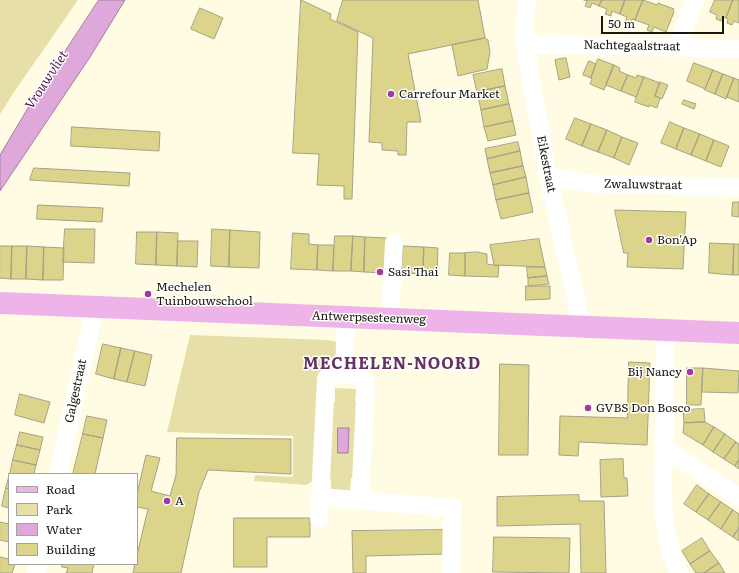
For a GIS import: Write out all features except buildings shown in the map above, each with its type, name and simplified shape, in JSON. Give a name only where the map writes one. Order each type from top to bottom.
[{"type":"main road","name":"Antwerpsesteenweg","points":[[0,303],[739,333]]},
{"type":"street","name":"Eikestraat","points":[[527,0],[524,21],[525,44],[548,177],[577,302],[579,327]]},
{"type":"street","points":[[677,47],[695,0]]},
{"type":"street","name":"Nachtegaalstraat","points":[[525,44],[739,48]]},
{"type":"street","name":"Zwaluwstraat","points":[[548,177],[597,184],[739,187]]},
{"type":"street","points":[[390,319],[394,243]]},
{"type":"street","name":"Galgestraat","points":[[58,473],[95,308]]},
{"type":"street","points":[[344,372],[346,318]]},
{"type":"street","points":[[665,330],[662,494],[666,538],[679,573]]},
{"type":"street","points":[[319,519],[326,379],[344,372],[366,381],[360,501]]},
{"type":"street","points":[[664,448],[739,497]]},
{"type":"street","points":[[320,498],[452,508],[451,573]]},
{"type":"green space","points":[[0,0],[78,0],[0,114]]},
{"type":"green space","points":[[190,335],[328,340],[337,342],[338,352],[318,374],[315,479],[307,485],[254,481],[255,475],[293,477],[293,436],[167,432]]},
{"type":"green space","points":[[335,388],[356,389],[355,402],[359,403],[355,478],[351,478],[350,491],[331,490],[331,479],[327,478],[331,402],[335,402]]},
{"type":"water","name":"Vrouwvliet","points":[[99,0],[125,0],[90,57],[0,191],[0,155],[31,103]]},
{"type":"water","points":[[338,428],[349,428],[348,453],[338,453]]},
{"type":"place","name":"Carrefour Market","points":[[391,94]]},
{"type":"place","name":"Bon'Ap","points":[[649,240]]},
{"type":"place","name":"Sasi Thai","points":[[380,272]]},
{"type":"place","name":"Mechelen Tuinbouwschool","points":[[148,294]]},
{"type":"place","name":"Bij Nancy","points":[[690,372]]},
{"type":"place","name":"GVBS Don Bosco","points":[[588,408]]},
{"type":"place","name":"A","points":[[167,501]]},
{"type":"district","name":"MECHELEN-NOORD","points":[[392,364]]}]
